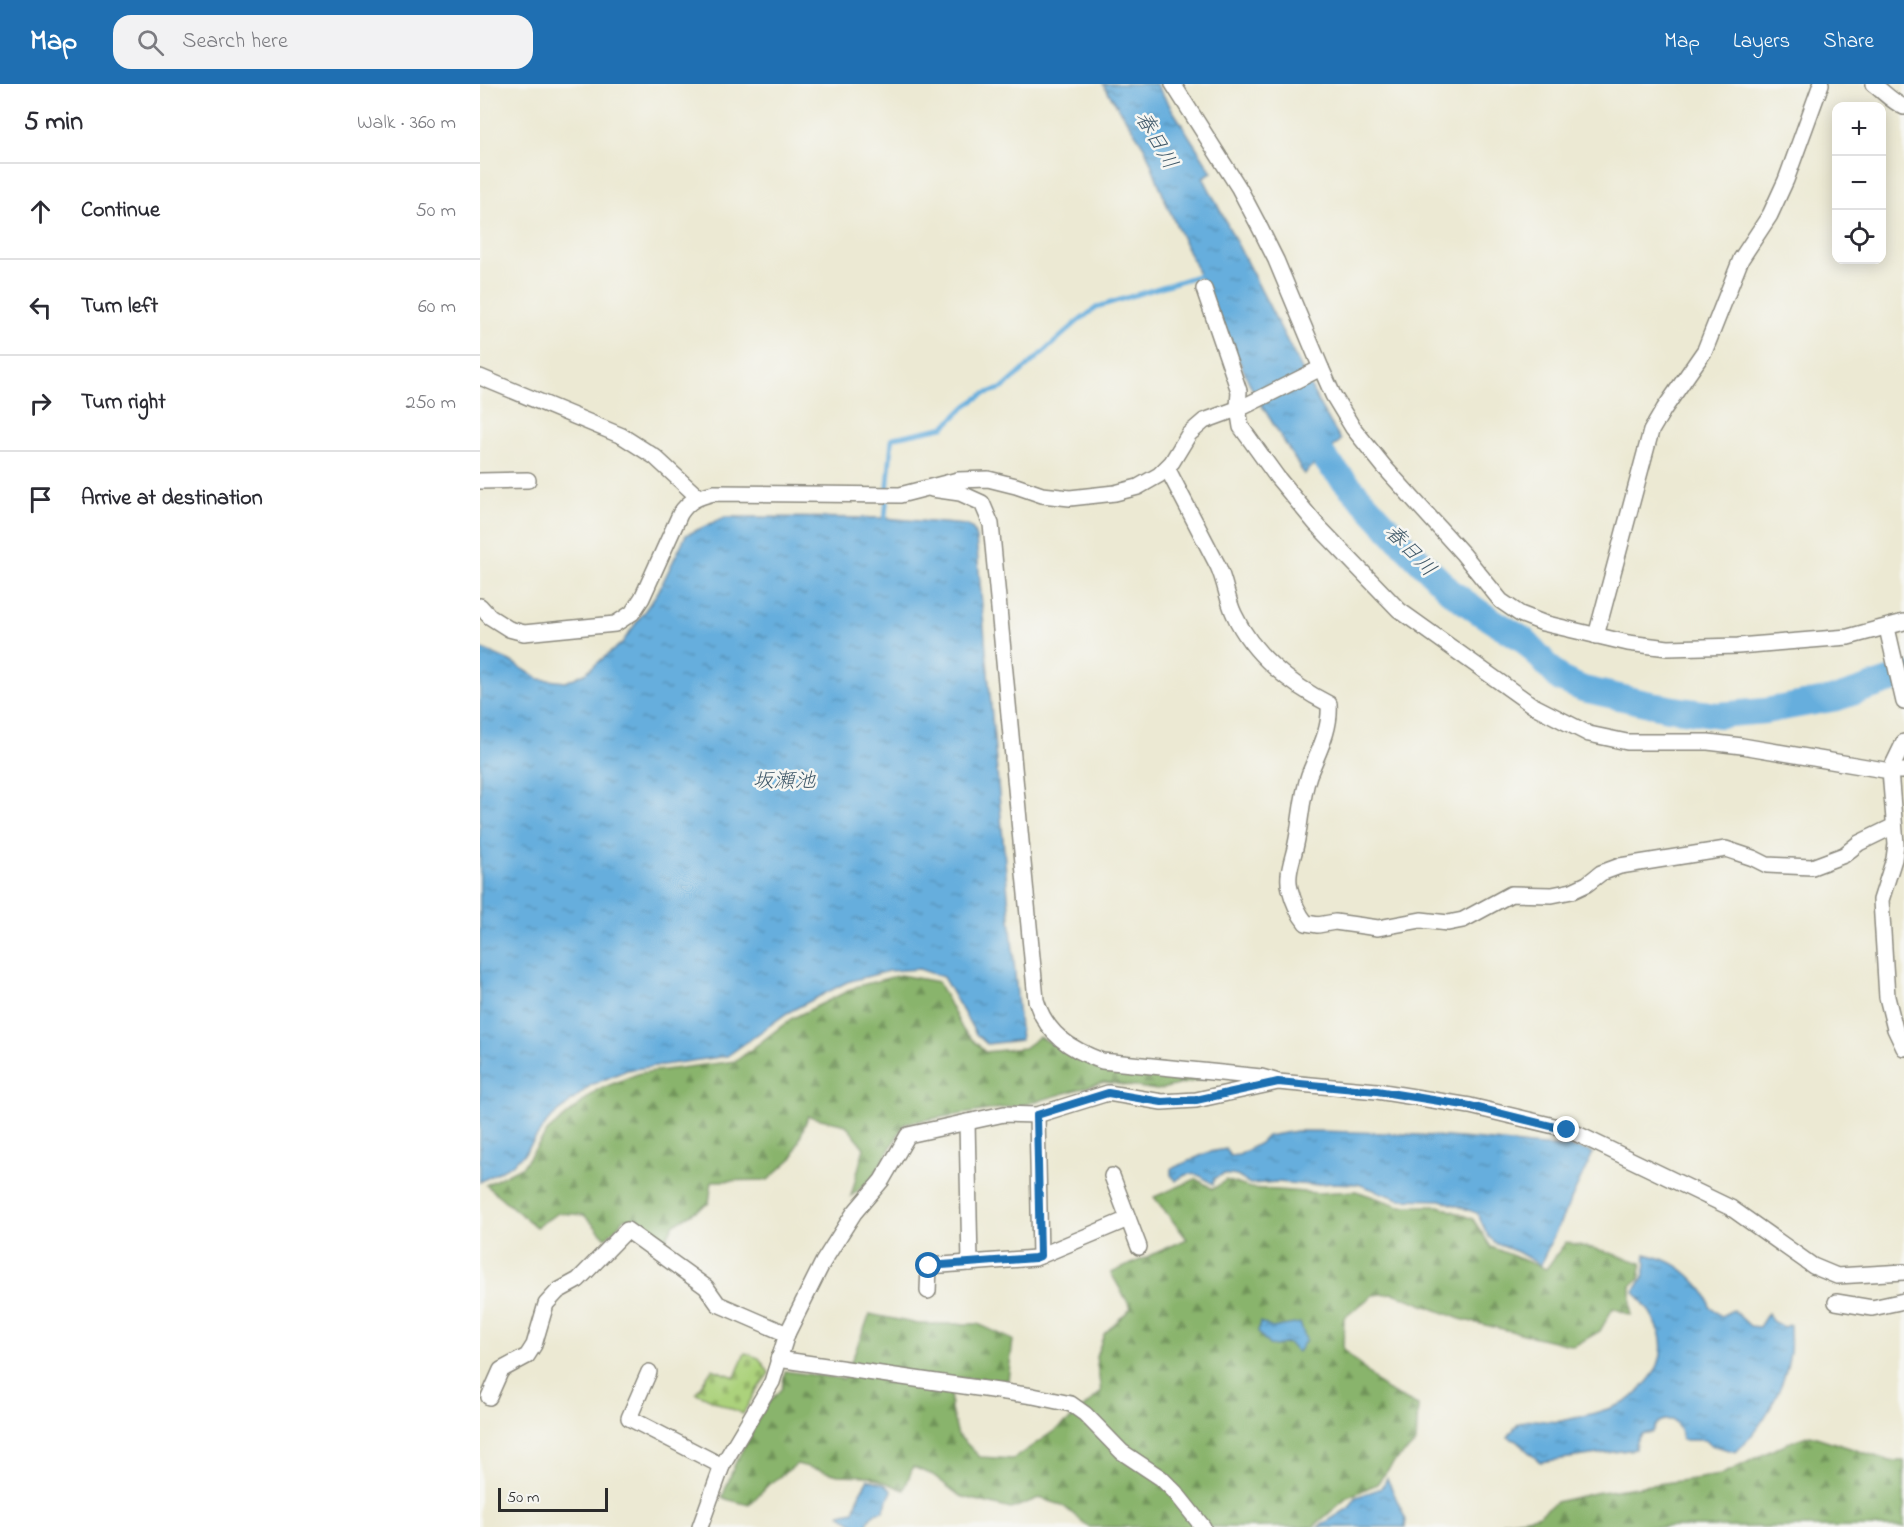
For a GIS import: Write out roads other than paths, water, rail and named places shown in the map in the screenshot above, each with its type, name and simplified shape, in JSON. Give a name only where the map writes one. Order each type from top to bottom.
[{"type":"street","points":[[1173,84],[1239,188],[1258,224],[1276,260],[1318,369],[1343,412],[1368,448],[1424,508],[1501,601],[1520,614],[1543,623],[1628,643],[1668,648],[1738,646],[1848,637],[1904,622]]},
{"type":"street","points":[[1596,636],[1651,431],[1705,350],[1741,259],[1774,206],[1821,84]]},
{"type":"street","points":[[1873,84],[1886,93],[1891,101],[1904,107]]},
{"type":"street","points":[[1204,289],[1239,391],[1241,427],[1277,477],[1316,524],[1399,610],[1532,705],[1589,734],[1627,742],[1708,742],[1897,771]]},
{"type":"street","points":[[480,606],[490,617],[509,629],[524,633],[615,624],[632,613],[642,598],[680,514],[688,502],[714,493],[900,495],[958,480],[988,479],[1042,495],[1070,498],[1115,493],[1138,487],[1160,475],[1167,468],[1189,434],[1204,421],[1241,407],[1318,369]]},
{"type":"street","points":[[480,377],[622,436],[655,456],[698,497]]},
{"type":"street","points":[[1167,468],[1219,569],[1234,614],[1252,643],[1274,667],[1307,693],[1329,704],[1328,729],[1300,805],[1296,844],[1290,862],[1289,888],[1299,914],[1306,923],[1318,925],[1335,922],[1378,928],[1421,920],[1448,923],[1463,920],[1511,894],[1552,895],[1562,893],[1587,884],[1601,873],[1620,866],[1726,849],[1767,865],[1812,867],[1844,855],[1859,843],[1894,826]]},
{"type":"street","points":[[480,481],[528,480]]},
{"type":"street","points":[[927,488],[960,493],[982,503],[991,524],[1036,1000],[1044,1021],[1057,1036],[1078,1052],[1102,1061],[1377,1091],[1470,1106],[1567,1130],[1731,1208],[1813,1266],[1837,1276],[1904,1272]]},
{"type":"street","points":[[1887,628],[1904,702]]},
{"type":"street","points":[[1904,742],[1897,771],[1894,859],[1881,900],[1887,997],[1895,1029],[1904,1048]]},
{"type":"street","points":[[700,1527],[722,1466],[772,1382],[787,1334],[823,1262],[854,1214],[882,1180],[908,1135],[1004,1114],[1037,1115],[1108,1093],[1162,1102],[1185,1100],[1278,1082]]},
{"type":"street","points":[[1037,1115],[1040,1256]]},
{"type":"street","points":[[967,1122],[970,1263]]},
{"type":"street","points":[[1112,1176],[1139,1247]]},
{"type":"street","points":[[928,1291],[929,1266],[1035,1258],[1128,1220]]},
{"type":"street","points":[[489,1397],[501,1370],[527,1356],[534,1345],[546,1304],[558,1291],[578,1280],[627,1230],[706,1287],[718,1304],[787,1334]]},
{"type":"street","points":[[1836,1302],[1872,1308],[1904,1301]]},
{"type":"street","points":[[778,1359],[1033,1396],[1071,1404],[1085,1414],[1122,1452],[1161,1478],[1203,1527]]},
{"type":"street","points":[[649,1372],[629,1418],[722,1466]]},
{"type":"water","points":[[1103,84],[1156,84],[1212,172],[1203,177],[1322,409],[1341,440],[1304,474],[1253,391],[1167,205],[1145,148]]},
{"type":"water","name":"坂瀬池","points":[[725,517],[885,518],[966,525],[973,529],[976,538],[1021,1040],[987,1044],[976,1034],[943,977],[919,969],[888,971],[847,982],[787,1013],[727,1056],[627,1070],[591,1085],[548,1121],[524,1154],[511,1165],[480,1182],[480,648],[510,661],[539,679],[566,682],[585,673],[622,643],[658,592],[686,535]]},
{"type":"water","points":[[1296,1131],[1442,1137],[1570,1147],[1593,1153],[1540,1265],[1518,1252],[1497,1244],[1488,1236],[1477,1213],[1441,1200],[1399,1199],[1358,1184],[1311,1185],[1277,1182],[1250,1184],[1237,1176],[1224,1174],[1214,1178],[1213,1185],[1195,1174],[1186,1175],[1176,1181],[1171,1175],[1171,1169],[1209,1152],[1226,1149],[1230,1156],[1239,1155],[1260,1143],[1267,1136]]},
{"type":"water","points":[[1645,1254],[1666,1260],[1683,1270],[1705,1292],[1710,1307],[1721,1316],[1733,1310],[1750,1326],[1759,1327],[1768,1313],[1772,1321],[1783,1327],[1790,1325],[1787,1367],[1771,1407],[1755,1431],[1736,1452],[1711,1445],[1705,1440],[1682,1440],[1680,1429],[1672,1420],[1668,1420],[1659,1422],[1652,1432],[1641,1434],[1636,1441],[1635,1449],[1540,1462],[1508,1437],[1518,1424],[1530,1420],[1561,1421],[1609,1409],[1631,1399],[1656,1369],[1661,1358],[1660,1335],[1650,1313],[1634,1292],[1644,1274]]},
{"type":"water","points":[[1260,1322],[1272,1328],[1300,1323],[1306,1340],[1298,1352],[1287,1343],[1269,1345],[1258,1332]]},
{"type":"water","points":[[1387,1478],[1406,1520],[1405,1527],[1318,1527],[1349,1508],[1356,1497],[1382,1488]]},
{"type":"water","points":[[868,1479],[884,1484],[892,1491],[883,1511],[872,1516],[867,1527],[852,1523],[840,1514],[854,1511],[860,1492]]},
{"type":"waterway","points":[[885,518],[892,438],[944,427],[967,405],[984,394],[1003,388],[1097,307],[1203,274]]},
{"type":"waterway","name":"春日川","points":[[1304,429],[1329,464],[1450,591],[1524,640],[1560,679],[1583,689],[1668,708],[1718,715],[1765,711],[1837,698],[1904,676]]}]
